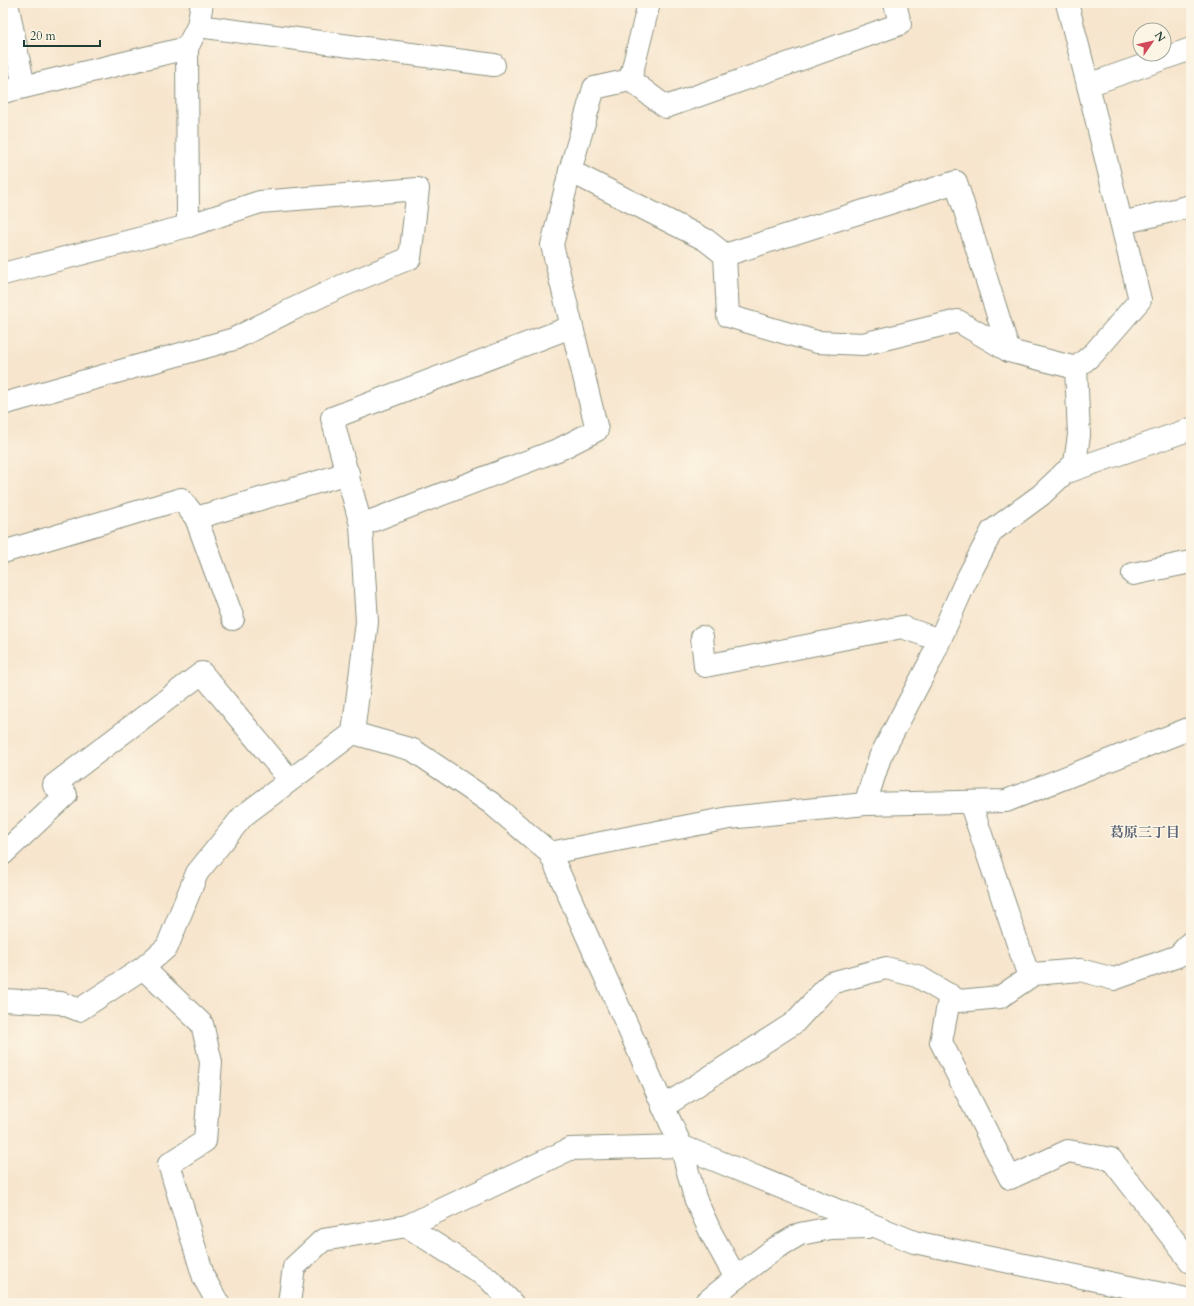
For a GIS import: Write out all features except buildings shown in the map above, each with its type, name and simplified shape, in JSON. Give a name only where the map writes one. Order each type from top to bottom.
[{"type":"street","points":[[7,3],[24,87]]},
{"type":"street","points":[[188,226],[187,48],[198,26],[202,3]]},
{"type":"street","points":[[630,80],[649,3]]},
{"type":"street","points":[[361,526],[560,449],[597,430],[552,245],[570,171],[594,88],[630,80],[666,107],[900,24],[895,3]]},
{"type":"street","points":[[1067,3],[1140,300],[1094,353],[1076,368]]},
{"type":"street","points":[[198,26],[494,65]]},
{"type":"street","points":[[3,92],[187,48]]},
{"type":"street","points":[[1088,85],[1191,49]]},
{"type":"street","points":[[570,171],[706,240],[725,255],[728,316],[817,342],[863,344],[958,321],[1008,351],[1076,368]]},
{"type":"street","points":[[725,255],[956,182],[1008,351]]},
{"type":"street","points":[[3,274],[188,226],[260,202],[418,189],[410,258],[344,285],[234,339],[3,404]]},
{"type":"street","points":[[1122,223],[1191,206]]},
{"type":"street","points":[[3,1000],[61,1003],[79,1010],[143,968],[167,948],[197,873],[243,816],[353,733],[367,622],[361,526],[332,418],[571,327]]},
{"type":"street","points":[[865,804],[880,757],[930,662],[964,585],[992,531],[1041,495],[1075,463],[1079,435],[1076,368]]},
{"type":"street","points":[[1064,473],[1191,429]]},
{"type":"street","points":[[196,518],[348,473]]},
{"type":"street","points":[[3,552],[181,499],[196,518],[233,619]]},
{"type":"street","points":[[1133,574],[1191,562]]},
{"type":"street","points":[[702,637],[705,666],[902,627],[940,640]]},
{"type":"street","points":[[3,854],[66,795],[54,785],[202,673],[290,780]]},
{"type":"street","points":[[550,853],[729,818],[865,804],[1006,801],[1191,728]]},
{"type":"street","points":[[353,733],[413,750],[491,803],[550,853],[681,1146],[695,1198],[710,1233],[736,1278]]},
{"type":"street","points":[[970,802],[1026,968]]},
{"type":"street","points":[[663,1107],[794,1024],[831,983],[886,968],[917,976],[960,1001],[1000,997],[1034,974],[1080,970],[1114,979],[1178,956],[1191,942]]},
{"type":"street","points":[[143,968],[202,1024],[211,1062],[205,1141],[169,1164],[204,1278],[218,1303]]},
{"type":"street","points":[[950,995],[941,1042],[1010,1178],[1068,1151],[1111,1159],[1191,1262]]},
{"type":"street","points":[[289,1303],[294,1267],[323,1240],[407,1226],[570,1149],[681,1146],[914,1242],[1191,1300]]},
{"type":"street","points":[[407,1226],[488,1278],[512,1303]]},
{"type":"street","points":[[705,1303],[774,1249],[800,1234],[831,1228],[875,1226]]},
{"type":"district","name":"葛原三丁目","points":[[1145,832]]}]
